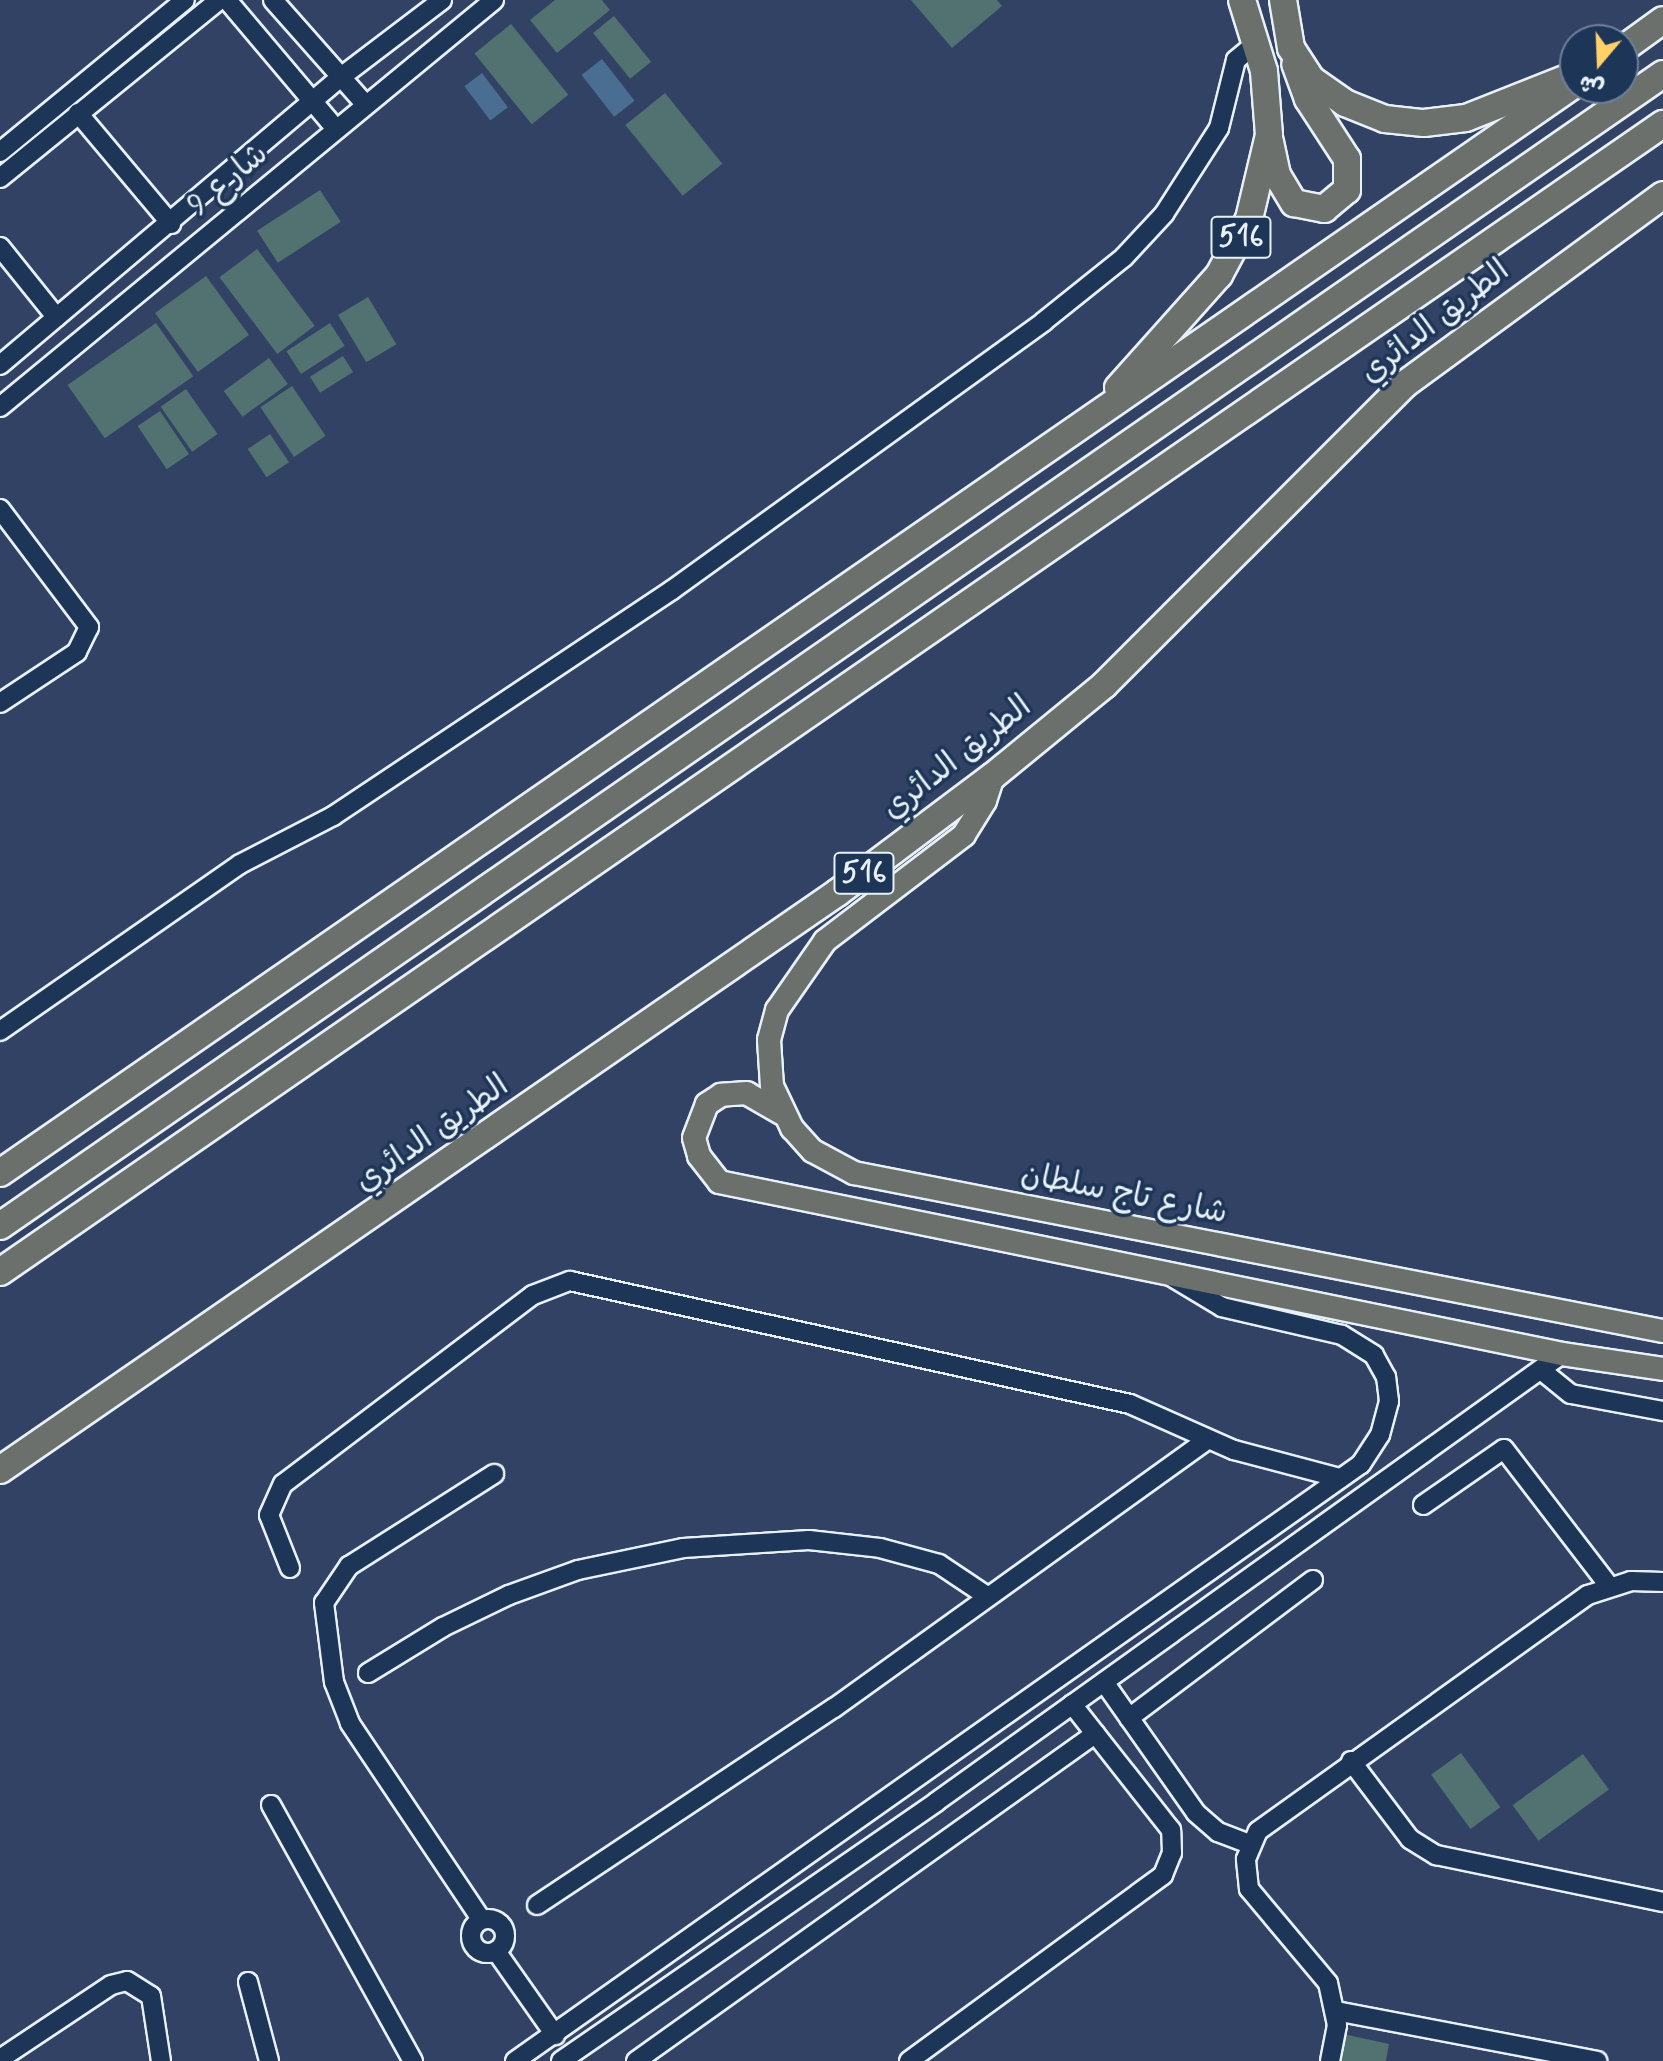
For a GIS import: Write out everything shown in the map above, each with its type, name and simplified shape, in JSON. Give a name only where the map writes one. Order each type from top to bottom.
[{"type":"highway","name":"516","points":[[1085,423],[1219,275],[1249,219],[1269,135],[1256,43],[1242,0]]},
{"type":"highway","points":[[1269,135],[1277,175],[1294,203],[1308,209],[1338,202],[1351,174],[1347,159],[1308,99],[1291,48],[1283,0]]},
{"type":"highway","points":[[1639,37],[1663,20]]},
{"type":"highway","points":[[1291,48],[1311,79],[1345,103],[1385,119],[1424,123],[1466,118],[1559,81]]},
{"type":"highway","points":[[0,1226],[1663,74]]},
{"type":"highway","name":"516","points":[[0,1173],[1559,95]]},
{"type":"highway","name":"الطريق الدائري","points":[[0,1272],[1663,124]]},
{"type":"highway","name":"الطريق الدائري","points":[[0,1470],[722,973],[993,776],[1104,685],[1405,384],[1663,195]]},
{"type":"highway","name":"516","points":[[1586,250],[1663,213]]},
{"type":"main road","name":"شارع تاج سلطان","points":[[783,1115],[769,1071],[772,1025],[789,989],[825,941],[956,844],[979,813],[993,776]]},
{"type":"main road","name":"شارع تاج سلطان","points":[[1663,1331],[854,1173],[813,1151],[783,1115],[747,1093],[721,1095],[707,1104],[694,1138],[699,1156],[719,1182],[1562,1354],[1663,1369]]},
{"type":"street","points":[[0,152],[185,0]]},
{"type":"street","points":[[0,178],[219,0]]},
{"type":"street","points":[[227,0],[336,129]]},
{"type":"street","points":[[273,0],[366,105]]},
{"type":"street","name":"شارع 9","points":[[0,365],[171,224],[341,77],[442,0]]},
{"type":"street","points":[[453,0],[470,20]]},
{"type":"street","name":"شارع 9","points":[[0,407],[494,0]]},
{"type":"street","points":[[0,1045],[245,875],[269,853],[672,590],[1124,257],[1200,162],[1227,106],[1236,60],[1256,43]]},
{"type":"street","points":[[78,113],[171,224]]},
{"type":"street","points":[[0,247],[56,317]]},
{"type":"street","points":[[0,509],[89,627],[77,652],[0,703]]},
{"type":"street","points":[[0,1031],[240,864],[269,853]]},
{"type":"street","points":[[515,2061],[1340,1478],[1372,1451],[1386,1419],[1389,1389],[1374,1355],[1342,1335],[1222,1307],[1162,1270]]},
{"type":"street","points":[[290,1568],[269,1515],[283,1484],[533,1295],[565,1281],[591,1282],[1130,1404],[1207,1440],[1340,1478]]},
{"type":"street","points":[[562,2061],[1104,1682],[1562,1354]]},
{"type":"street","points":[[1541,1370],[1571,1394],[1663,1411]]},
{"type":"street","points":[[537,1905],[834,1708],[1207,1440]]},
{"type":"street","points":[[1423,1505],[1504,1449],[1609,1586]]},
{"type":"street","points":[[494,1474],[349,1566],[324,1603],[334,1682],[350,1723],[481,1919],[494,1919],[504,1928],[505,1941],[496,1951],[555,2035]]},
{"type":"street","points":[[368,1673],[475,1610],[543,1582],[652,1553],[714,1544],[809,1540],[903,1552],[939,1564],[987,1596]]},
{"type":"street","points":[[1129,1718],[1313,1580]]},
{"type":"street","points":[[1330,2061],[1336,2011],[1320,1971],[1256,1903],[1246,1874],[1250,1844],[1268,1820],[1588,1595],[1609,1586],[1663,1582]]},
{"type":"street","points":[[1104,1682],[1196,1813],[1218,1832],[1250,1844]]},
{"type":"street","points":[[909,2061],[1163,1875],[1172,1853],[1171,1830],[1072,1704]]},
{"type":"street","points":[[636,2061],[1095,1734]]},
{"type":"street","points":[[1351,1761],[1410,1839],[1436,1855],[1663,1902]]},
{"type":"street","points":[[271,1805],[413,2061]]},
{"type":"street","points":[[0,2059],[111,1985],[127,1981],[151,1996],[161,2061]]},
{"type":"street","points":[[248,1982],[269,2061]]},
{"type":"street","points":[[1336,2011],[1597,2061]]},
{"type":"green space","points":[[555,0],[602,0],[610,10],[557,53],[530,20]]},
{"type":"green space","points":[[911,0],[997,0],[1002,6],[952,48]]},
{"type":"green space","points":[[614,16],[651,62],[630,79],[593,33]]},
{"type":"green space","points":[[511,24],[568,95],[532,124],[474,54]]},
{"type":"green space","points":[[665,93],[722,164],[683,196],[625,125]]},
{"type":"green space","points":[[320,190],[341,222],[278,263],[257,231]]},
{"type":"green space","points":[[257,249],[315,326],[277,354],[219,277]]},
{"type":"green space","points":[[206,276],[249,335],[198,372],[155,313]]},
{"type":"green space","points":[[368,297],[396,344],[366,362],[338,315]]},
{"type":"green space","points":[[156,323],[193,376],[105,438],[68,385]]},
{"type":"green space","points":[[330,323],[345,346],[301,374],[286,351]]},
{"type":"green space","points":[[343,356],[353,372],[320,393],[310,377]]},
{"type":"green space","points":[[269,358],[288,384],[243,417],[224,391]]},
{"type":"green space","points":[[292,386],[326,436],[294,457],[260,407]]},
{"type":"green space","points":[[186,389],[218,434],[192,452],[161,407]]},
{"type":"green space","points":[[160,411],[189,454],[167,469],[138,426]]},
{"type":"green space","points":[[270,434],[289,462],[267,477],[248,449]]},
{"type":"green space","points":[[1461,1753],[1500,1807],[1470,1829],[1431,1775]]},
{"type":"green space","points":[[1583,1754],[1609,1790],[1538,1841],[1513,1805]]},
{"type":"green space","points":[[1343,2034],[1389,2044],[1386,2061],[1337,2061]]},
{"type":"water","points":[[602,59],[635,101],[614,117],[582,75]]},
{"type":"water","points":[[482,73],[508,107],[490,121],[464,86]]}]
